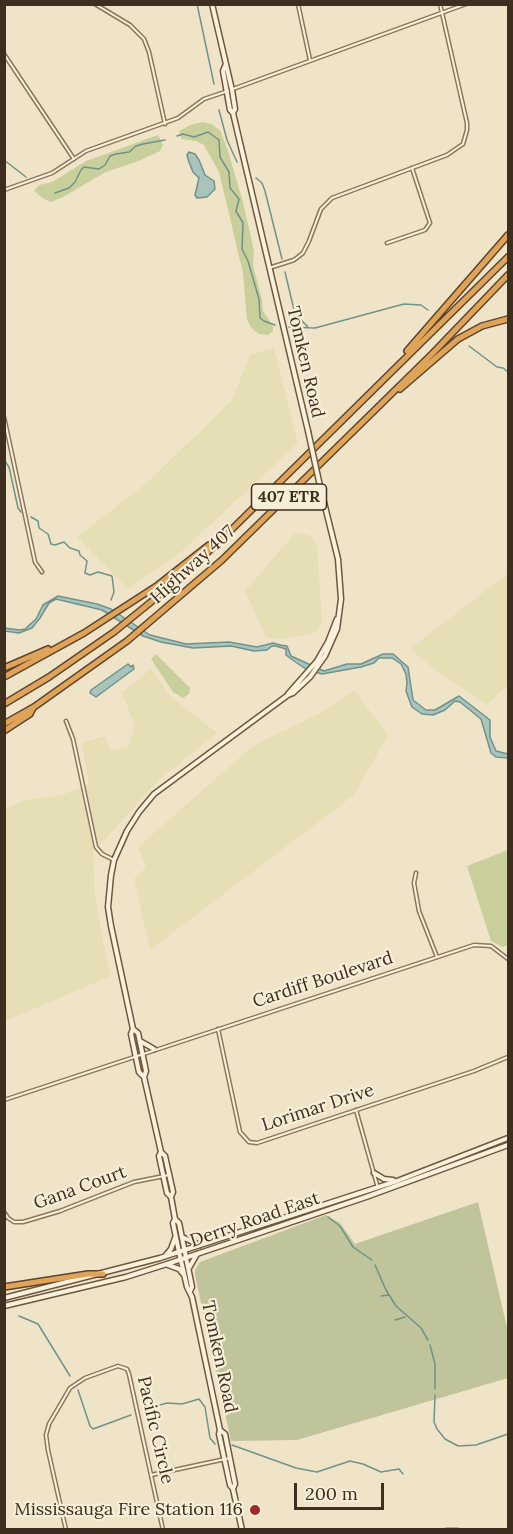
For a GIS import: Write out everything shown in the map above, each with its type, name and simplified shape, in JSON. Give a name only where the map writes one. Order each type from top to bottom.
[{"type":"highway","points":[[387,375],[508,235]]},
{"type":"highway","name":"Highway 407","points":[[4,704],[49,677],[114,632],[220,542],[508,257]]},
{"type":"highway","name":"Highway 407","points":[[4,724],[34,707],[153,621],[257,528],[508,275]]},
{"type":"highway","points":[[391,395],[406,385],[458,339],[482,326],[508,319]]},
{"type":"highway","points":[[4,677],[129,605],[209,545],[220,542]]},
{"type":"highway","points":[[4,668],[64,644]]},
{"type":"highway","points":[[4,731],[30,714],[34,707]]},
{"type":"highway","points":[[4,1287],[103,1274]]},
{"type":"main road","name":"Tomken Road","points":[[144,1077],[146,1071],[138,1033],[134,1029],[108,907],[114,860],[127,831],[154,794],[288,695],[308,676],[319,662],[328,642],[337,618],[340,599],[339,567],[233,113],[235,109],[229,91],[228,70],[225,66],[212,4]]},
{"type":"main road","name":"Tomken Road","points":[[134,1029],[131,1034],[135,1055],[140,1072],[144,1077],[161,1152],[159,1156],[167,1193],[171,1197]]},
{"type":"main road","points":[[139,1040],[154,1049]]},
{"type":"main road","name":"Derry Road East","points":[[4,1298],[160,1258],[397,1181],[508,1138]]},
{"type":"main road","name":"Derry Road East","points":[[4,1305],[126,1277],[183,1259],[380,1192],[508,1145]]},
{"type":"main road","name":"Tomken Road","points":[[161,1152],[165,1156],[173,1192],[171,1197],[181,1237],[184,1276],[190,1291],[219,1434],[227,1458],[230,1485],[233,1489],[242,1530]]},
{"type":"main road","points":[[374,1173],[384,1179],[397,1181]]},
{"type":"main road","name":"Tomken Road","points":[[175,1219],[173,1223],[182,1251]]},
{"type":"main road","points":[[160,1258],[171,1249],[176,1234]]},
{"type":"main road","points":[[181,1237],[200,1245]]},
{"type":"main road","points":[[189,1269],[197,1254]]},
{"type":"main road","name":"Tomken Road","points":[[183,1259],[189,1269],[192,1287],[190,1291]]},
{"type":"main road","points":[[167,1264],[179,1269],[184,1276]]},
{"type":"street","points":[[95,4],[130,25],[144,39],[165,124]]},
{"type":"street","points":[[297,4],[310,60]]},
{"type":"street","points":[[269,268],[292,261],[303,253],[321,209],[332,198],[456,151],[463,144],[467,130],[440,4]]},
{"type":"street","points":[[4,190],[52,173],[86,151],[183,116],[204,99],[466,4]]},
{"type":"street","points":[[4,54],[74,159]]},
{"type":"street","points":[[387,243],[425,230],[430,223],[412,168]]},
{"type":"street","points":[[4,417],[36,562],[42,572]]},
{"type":"street","points":[[66,721],[73,739],[96,847],[102,854],[114,860]]},
{"type":"street","points":[[416,873],[414,883],[419,911],[437,957]]},
{"type":"street","name":"Cardiff Boulevard","points":[[142,1053],[474,945],[483,944],[495,948],[508,959]]},
{"type":"street","name":"Lorimar Drive","points":[[218,1029],[240,1132],[249,1142],[257,1143],[474,1071],[508,1057]]},
{"type":"street","points":[[4,1100],[142,1053]]},
{"type":"street","points":[[356,1110],[380,1192]]},
{"type":"street","name":"Gana Court","points":[[4,1212],[14,1222],[23,1222],[60,1211],[128,1184],[169,1175]]},
{"type":"street","name":"Pacific Circle","points":[[66,1530],[46,1436],[49,1424],[66,1392],[76,1382],[118,1366],[127,1369],[163,1530]]},
{"type":"street","points":[[151,1475],[227,1458]]},
{"type":"street","points":[[446,1530],[458,1530]]},
{"type":"shaded area","points":[[274,348],[298,443],[181,552],[128,589],[77,537],[148,482],[232,400],[250,355]]},
{"type":"shaded area","points":[[295,533],[309,535],[317,545],[322,622],[315,633],[281,639],[266,637],[245,591]]},
{"type":"shaded area","points":[[508,573],[508,685],[486,705],[410,649]]},
{"type":"shaded area","points":[[151,669],[170,696],[217,733],[162,777],[93,852],[95,895],[111,976],[5,1021],[5,809],[25,800],[58,796],[89,785],[82,743],[105,736],[111,751],[129,746],[135,726],[122,693]]},
{"type":"shaded area","points":[[354,690],[388,735],[354,795],[150,950],[134,879],[146,867],[138,847],[253,746],[322,712]]},
{"type":"green space","points":[[203,122],[220,130],[228,151],[254,251],[253,265],[263,311],[273,326],[273,331],[268,335],[259,334],[252,329],[247,320],[243,273],[219,172],[204,145],[196,141],[181,139],[179,131]]},
{"type":"green space","points":[[158,135],[163,145],[160,151],[106,172],[63,197],[51,202],[34,191],[39,185],[52,182],[86,161]]},
{"type":"green space","points":[[156,654],[190,688],[189,694],[183,698],[173,692],[151,659]]},
{"type":"green space","points":[[508,850],[508,945],[503,947],[491,941],[467,866]]},
{"type":"green space","points":[[478,1202],[508,1332],[508,1378],[297,1440],[231,1441],[195,1275],[200,1262],[326,1215],[340,1223],[355,1244]]},
{"type":"water","points":[[189,152],[195,154],[205,175],[214,181],[215,189],[207,197],[197,198],[195,195],[199,178],[193,172],[189,162],[187,155]]},
{"type":"water","points":[[58,596],[111,609],[150,635],[186,644],[229,642],[257,647],[273,643],[287,646],[291,656],[324,671],[347,664],[361,664],[383,654],[393,654],[408,667],[413,700],[426,710],[435,710],[459,696],[490,720],[490,737],[496,751],[508,754],[508,758],[496,757],[491,753],[481,719],[460,702],[455,701],[445,710],[433,715],[422,714],[412,707],[406,691],[406,674],[401,664],[392,658],[379,658],[374,663],[361,667],[322,674],[306,669],[286,655],[286,649],[276,646],[267,650],[254,651],[231,646],[193,648],[161,642],[143,636],[102,610],[56,599],[49,603],[32,628],[19,633],[5,631],[4,628],[25,629],[36,619],[43,605]]},
{"type":"water","points":[[128,664],[131,667],[133,665],[134,669],[96,697],[90,693],[91,690]]},
{"type":"waterway","points":[[197,4],[214,84]]},
{"type":"waterway","points":[[219,110],[227,140],[237,162]]},
{"type":"waterway","points":[[177,136],[183,134],[194,137],[208,132],[219,140],[220,157],[229,172],[230,188],[239,199],[236,211],[243,223],[242,249],[248,261],[259,299],[260,318],[275,325]]},
{"type":"waterway","points":[[55,193],[69,188],[84,167],[99,169],[105,165],[110,156],[129,152],[136,146],[165,140]]},
{"type":"waterway","points":[[4,160],[26,177]]},
{"type":"waterway","points":[[256,178],[262,183],[265,191],[282,259]]},
{"type":"waterway","points":[[285,272],[295,314],[308,327]]},
{"type":"waterway","points":[[289,327],[315,328],[404,304],[421,305],[428,310]]},
{"type":"waterway","points":[[469,346],[497,367],[508,372]]},
{"type":"waterway","points":[[4,460],[9,467],[18,508],[21,512]]},
{"type":"waterway","points":[[31,517],[38,521],[39,528],[48,534],[51,544],[64,542],[70,548],[79,551],[87,561],[85,573],[90,575],[98,572],[112,576],[114,592],[111,600]]},
{"type":"waterway","points":[[328,1217],[340,1226],[353,1247],[372,1260]]},
{"type":"waterway","points":[[375,1265],[396,1306],[421,1328],[428,1340]]},
{"type":"waterway","points":[[381,1296],[389,1295]]},
{"type":"waterway","points":[[19,1316],[38,1324],[70,1376]]},
{"type":"waterway","points":[[395,1320],[405,1317]]},
{"type":"waterway","points":[[430,1345],[435,1364],[435,1389]]},
{"type":"waterway","points":[[78,1390],[93,1429],[131,1415]]},
{"type":"waterway","points":[[435,1395],[434,1422],[437,1429],[445,1439],[458,1446],[476,1445],[508,1434]]},
{"type":"waterway","points":[[145,1409],[167,1403],[182,1404],[199,1399],[205,1407],[210,1438],[215,1444]]},
{"type":"waterway","points":[[232,1445],[296,1468],[317,1472],[350,1461],[381,1472],[399,1469],[403,1474]]},
{"type":"place","name":"Mississauga Fire Station 116","points":[[255,1510]]}]
